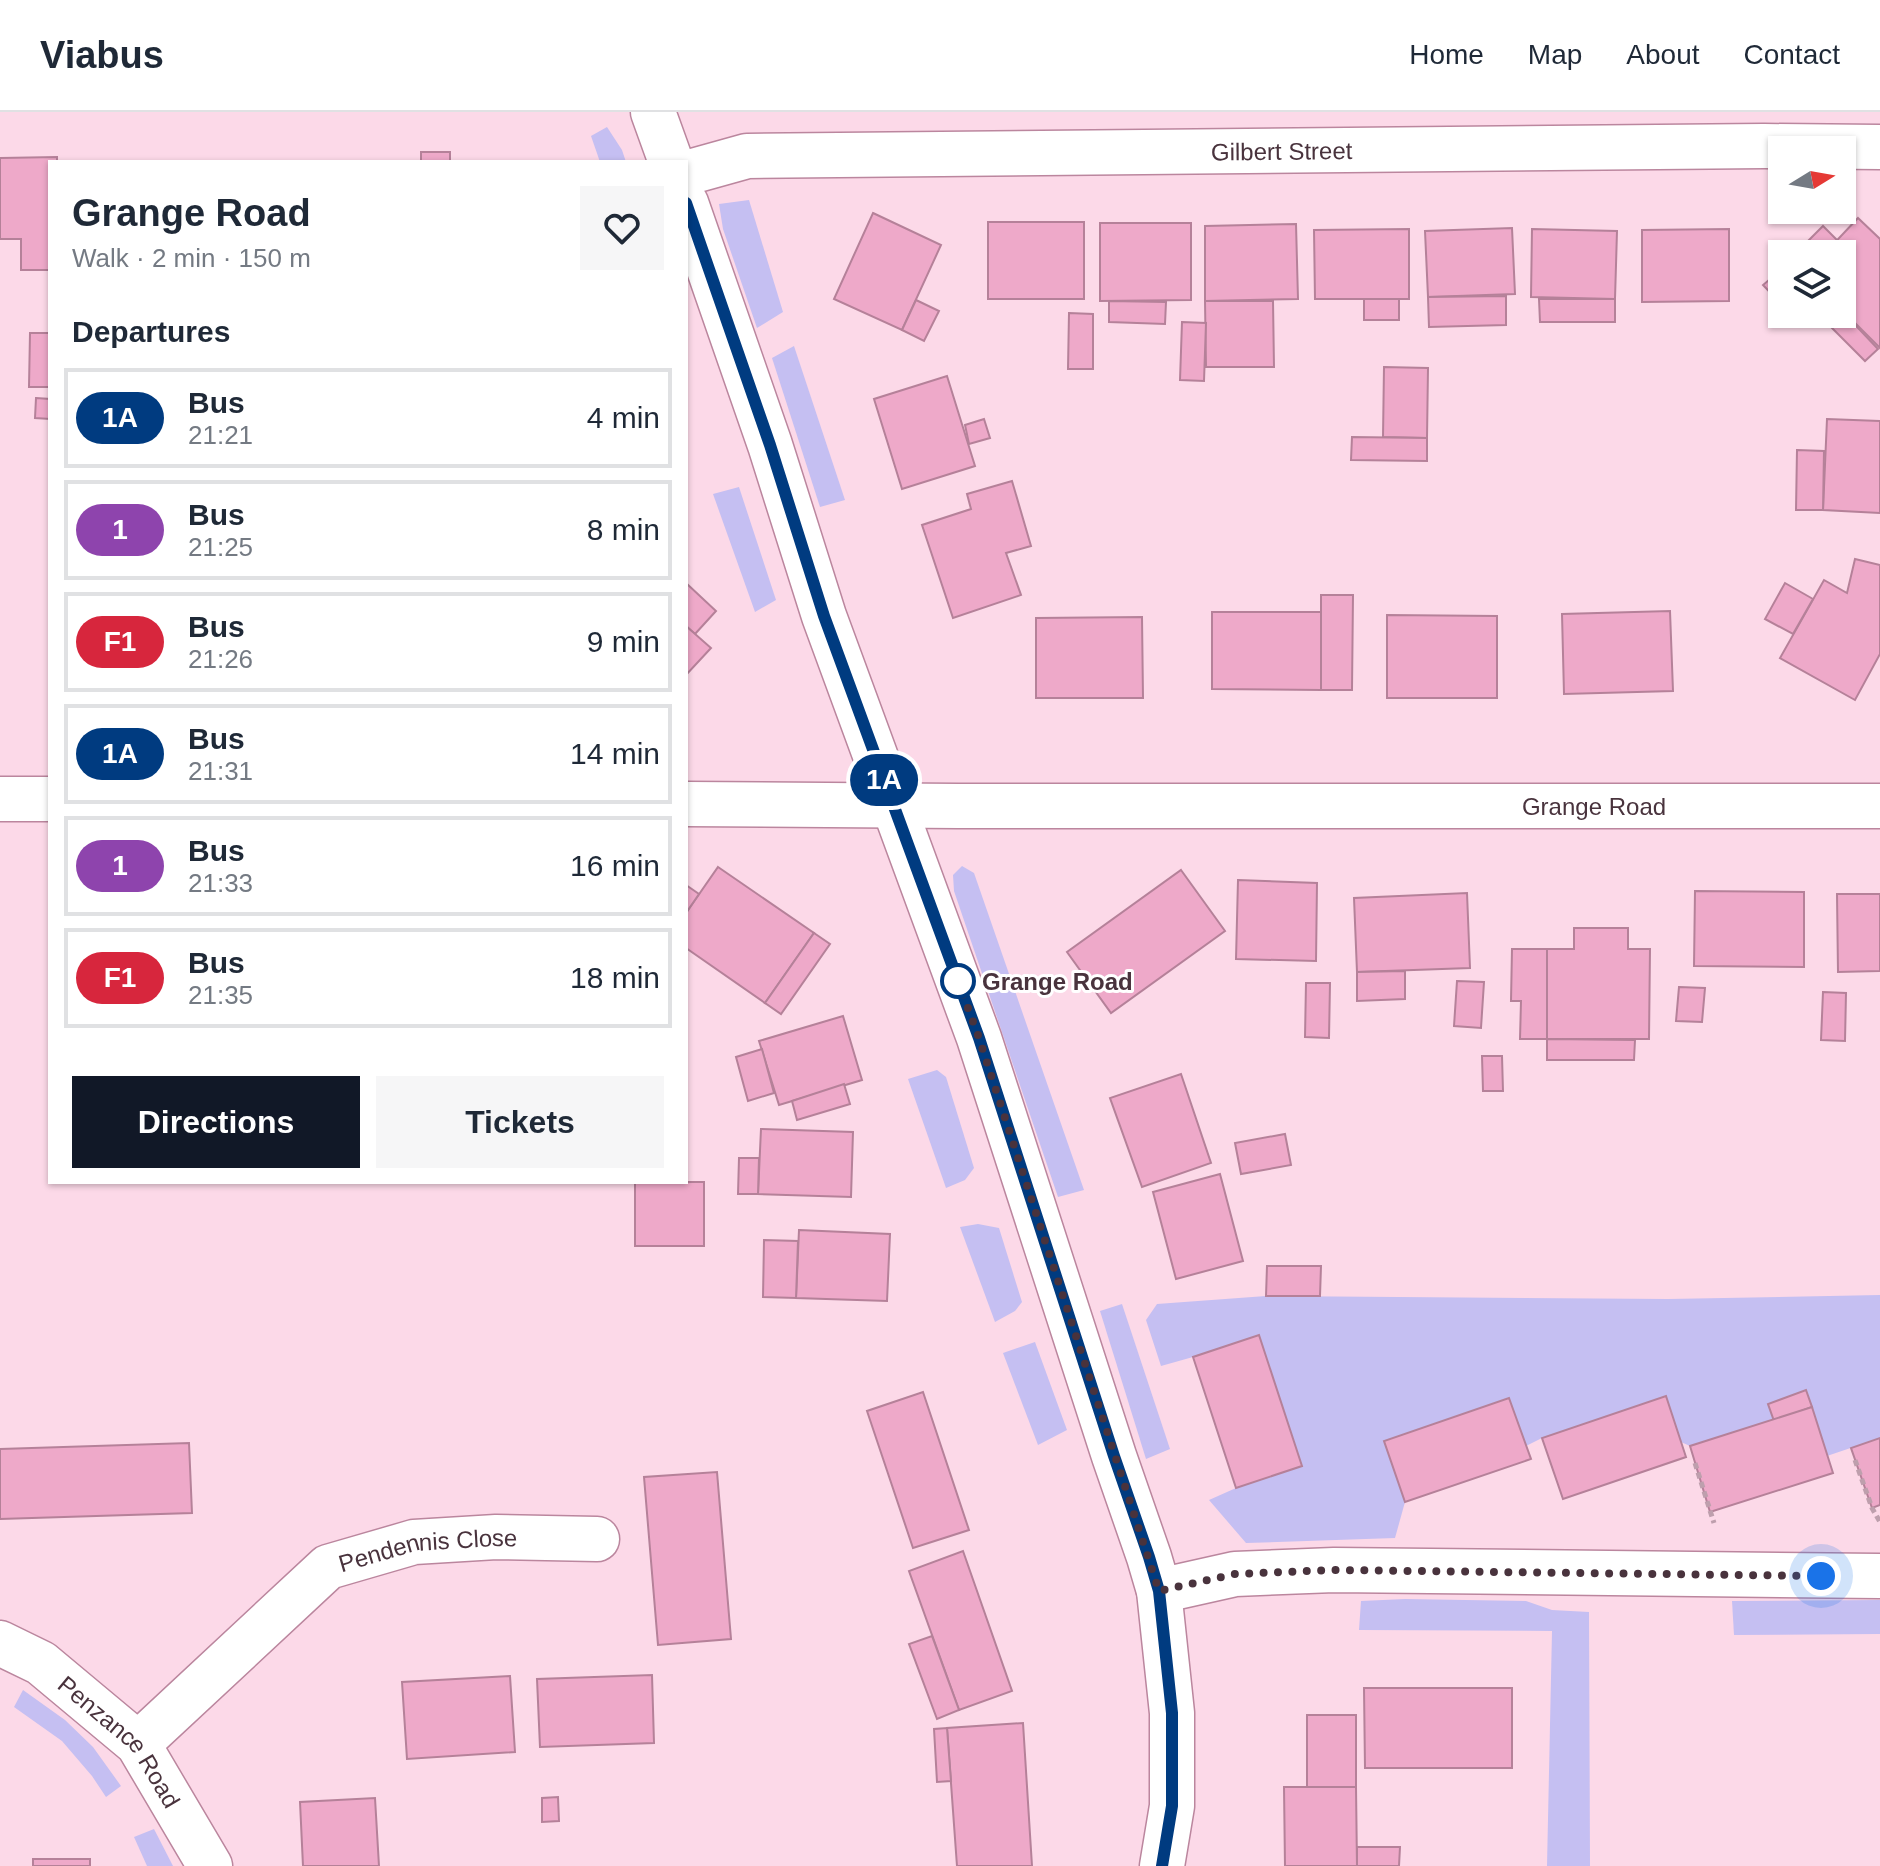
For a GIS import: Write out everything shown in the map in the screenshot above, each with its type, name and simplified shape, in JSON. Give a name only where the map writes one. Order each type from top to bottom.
[{"type":"street","points":[[653,112],[670,160]]},
{"type":"street","name":"Gilbert Street","points":[[688,172],[747,156],[1880,147]]},
{"type":"street","points":[[688,209],[770,445],[824,616],[979,1038],[1159,1591],[1172,1713],[1172,1806],[1162,1866]]},
{"type":"street","points":[[0,799],[48,799]]},
{"type":"street","name":"Grange Road","points":[[688,804],[1880,806]]},
{"type":"street","name":"Pendennis Close","points":[[138,1744],[328,1567],[414,1542],[496,1537],[597,1539]]},
{"type":"street","points":[[1159,1591],[1235,1574],[1334,1570],[1880,1576]]},
{"type":"street","name":"Penzance Road","points":[[0,1643],[41,1663],[138,1744],[210,1866]]},
{"type":"path","points":[[1855,1460],[1880,1523]]},
{"type":"shaded area","points":[[607,127],[625,160],[599,160],[591,136]]},
{"type":"shaded area","points":[[749,200],[783,312],[757,328],[723,229],[719,204]]},
{"type":"shaded area","points":[[794,346],[845,500],[820,507],[772,358]]},
{"type":"shaded area","points":[[739,487],[776,600],[755,612],[713,494]]},
{"type":"shaded area","points":[[962,866],[974,873],[1084,1190],[1058,1197],[954,891],[953,875]]},
{"type":"shaded area","points":[[937,1070],[946,1077],[974,1168],[965,1180],[946,1188],[908,1079]]},
{"type":"shaded area","points":[[978,1224],[999,1228],[1022,1302],[1015,1311],[995,1322],[960,1227]]},
{"type":"shaded area","points":[[1880,1295],[1880,1438],[1827,1456],[1805,1391],[1768,1404],[1774,1421],[1690,1446],[1681,1442],[1542,1438],[1526,1446],[1508,1398],[1384,1441],[1405,1502],[1395,1538],[1246,1543],[1209,1500],[1302,1466],[1193,1357],[1161,1366],[1146,1320],[1157,1304],[1266,1296],[1668,1299]]},
{"type":"shaded area","points":[[1122,1304],[1170,1449],[1146,1459],[1100,1311]]},
{"type":"shaded area","points":[[1035,1342],[1067,1430],[1038,1445],[1003,1353]]},
{"type":"shaded area","points":[[1880,1600],[1880,1634],[1734,1635],[1732,1601]]},
{"type":"shaded area","points":[[1361,1601],[1526,1601],[1552,1610],[1589,1612],[1590,1866],[1547,1866],[1552,1631],[1359,1630]]},
{"type":"shaded area","points":[[23,1690],[65,1720],[93,1747],[121,1786],[106,1797],[62,1741],[14,1707]]},
{"type":"shaded area","points":[[154,1829],[173,1866],[147,1866],[134,1837]]},
{"type":"building","points":[[421,152],[450,152],[450,160],[421,160]]},
{"type":"building","points":[[57,157],[57,160],[48,160],[48,270],[21,270],[21,239],[0,239],[0,158]]},
{"type":"building","points":[[873,213],[941,245],[902,330],[834,299]]},
{"type":"building","points":[[1858,218],[1880,239],[1880,348],[1856,324],[1856,240],[1837,240],[1856,224]]},
{"type":"building","points":[[988,222],[1084,222],[1084,299],[988,299]]},
{"type":"building","points":[[1100,223],[1191,223],[1191,300],[1100,301]]},
{"type":"building","points":[[1296,224],[1298,299],[1205,301],[1205,226]]},
{"type":"building","points":[[1823,226],[1837,240],[1809,240]]},
{"type":"building","points":[[1512,228],[1515,294],[1428,297],[1425,231]]},
{"type":"building","points":[[1409,229],[1409,299],[1315,299],[1314,230]]},
{"type":"building","points":[[1532,229],[1617,231],[1615,299],[1531,297]]},
{"type":"building","points":[[1729,229],[1729,301],[1642,302],[1642,230]]},
{"type":"building","points":[[1506,296],[1506,325],[1429,327],[1428,297]]},
{"type":"building","points":[[1364,299],[1399,299],[1399,320],[1364,320]]},
{"type":"building","points":[[1539,299],[1615,299],[1615,322],[1540,322]]},
{"type":"building","points":[[916,300],[939,311],[924,341],[902,330]]},
{"type":"building","points":[[1109,301],[1166,302],[1165,324],[1109,322]]},
{"type":"building","points":[[1205,301],[1273,301],[1274,367],[1206,367]]},
{"type":"building","points":[[1069,313],[1093,314],[1093,369],[1068,369]]},
{"type":"building","points":[[1182,322],[1206,323],[1204,381],[1180,380]]},
{"type":"building","points":[[1856,326],[1878,349],[1865,361],[1832,328]]},
{"type":"building","points":[[30,333],[48,333],[48,387],[29,387]]},
{"type":"building","points":[[1384,367],[1428,368],[1427,438],[1383,437]]},
{"type":"building","points":[[947,376],[975,466],[902,489],[874,399]]},
{"type":"building","points":[[36,398],[48,399],[48,419],[35,418]]},
{"type":"building","points":[[984,419],[990,438],[969,444],[965,425]]},
{"type":"building","points":[[1827,419],[1880,421],[1880,513],[1823,510]]},
{"type":"building","points":[[1352,437],[1427,438],[1427,461],[1351,460]]},
{"type":"building","points":[[1797,450],[1824,451],[1823,510],[1796,510]]},
{"type":"building","points":[[1012,481],[1031,546],[1006,553],[1021,595],[953,618],[922,525],[971,509],[967,494]]},
{"type":"building","points":[[1855,559],[1880,565],[1880,654],[1855,700],[1780,658],[1824,580],[1847,593]]},
{"type":"building","points":[[1785,583],[1813,599],[1793,634],[1765,619]]},
{"type":"building","points":[[688,585],[716,611],[695,634],[688,628]]},
{"type":"building","points":[[1321,595],[1353,595],[1352,690],[1321,690]]},
{"type":"building","points":[[1670,611],[1673,691],[1564,694],[1562,614]]},
{"type":"building","points":[[1212,612],[1321,612],[1321,690],[1212,689]]},
{"type":"building","points":[[1387,615],[1497,616],[1497,698],[1387,698]]},
{"type":"building","points":[[1142,617],[1143,698],[1036,698],[1036,618]]},
{"type":"building","points":[[688,628],[711,648],[688,673]]},
{"type":"building","points":[[718,867],[814,933],[765,1003],[688,949],[688,910]]},
{"type":"building","points":[[1181,870],[1225,931],[1111,1013],[1067,952]]},
{"type":"building","points":[[1238,880],[1317,883],[1316,961],[1236,959]]},
{"type":"building","points":[[688,886],[699,894],[688,910]]},
{"type":"building","points":[[1695,891],[1804,892],[1804,967],[1694,966]]},
{"type":"building","points":[[1467,893],[1470,968],[1357,972],[1354,898]]},
{"type":"building","points":[[1837,894],[1880,894],[1880,971],[1838,972]]},
{"type":"building","points":[[1574,928],[1628,928],[1628,949],[1650,949],[1649,1039],[1547,1039],[1547,949],[1574,949]]},
{"type":"building","points":[[814,933],[830,944],[781,1014],[765,1003]]},
{"type":"building","points":[[1512,949],[1547,949],[1547,1039],[1520,1039],[1521,1001],[1511,1001]]},
{"type":"building","points":[[1405,971],[1405,999],[1357,1001],[1357,972]]},
{"type":"building","points":[[1457,981],[1484,982],[1481,1028],[1454,1026]]},
{"type":"building","points":[[1306,983],[1330,983],[1329,1038],[1305,1037]]},
{"type":"building","points":[[1679,987],[1705,988],[1702,1022],[1676,1021]]},
{"type":"building","points":[[1823,992],[1846,993],[1845,1041],[1821,1040]]},
{"type":"building","points":[[843,1016],[862,1080],[779,1105],[759,1041]]},
{"type":"building","points":[[1547,1039],[1635,1040],[1634,1060],[1547,1060]]},
{"type":"building","points":[[762,1049],[774,1093],[748,1101],[736,1057]]},
{"type":"building","points":[[1482,1056],[1502,1056],[1503,1091],[1483,1091]]},
{"type":"building","points":[[1181,1074],[1211,1163],[1142,1187],[1110,1098]]},
{"type":"building","points":[[844,1084],[850,1104],[797,1120],[792,1101]]},
{"type":"building","points":[[761,1129],[853,1132],[851,1197],[758,1194]]},
{"type":"building","points":[[1285,1134],[1291,1165],[1241,1174],[1235,1143]]},
{"type":"building","points":[[739,1158],[759,1158],[758,1194],[738,1194]]},
{"type":"building","points":[[1220,1174],[1243,1261],[1176,1279],[1153,1192]]},
{"type":"building","points":[[704,1182],[704,1246],[635,1246],[635,1184]]},
{"type":"building","points":[[799,1230],[890,1234],[887,1301],[796,1298]]},
{"type":"building","points":[[764,1240],[798,1241],[796,1298],[763,1297]]},
{"type":"building","points":[[1267,1266],[1321,1266],[1320,1296],[1266,1296]]},
{"type":"building","points":[[1259,1335],[1302,1466],[1236,1488],[1193,1357]]},
{"type":"building","points":[[1806,1390],[1812,1407],[1774,1421],[1768,1404]]},
{"type":"building","points":[[923,1392],[969,1530],[913,1548],[867,1411]]},
{"type":"building","points":[[1666,1396],[1686,1457],[1563,1499],[1542,1438]]},
{"type":"building","points":[[1509,1398],[1531,1459],[1405,1502],[1384,1441]]},
{"type":"building","points":[[1812,1407],[1833,1473],[1710,1512],[1690,1446]]},
{"type":"building","points":[[1880,1438],[1880,1505],[1872,1508],[1851,1448]]},
{"type":"building","points":[[189,1443],[192,1513],[0,1519],[0,1449]]},
{"type":"building","points":[[717,1472],[731,1639],[658,1645],[644,1477]]},
{"type":"building","points":[[963,1551],[1012,1691],[959,1710],[909,1571]]},
{"type":"building","points":[[932,1636],[959,1710],[937,1719],[909,1644]]},
{"type":"building","points":[[652,1675],[654,1743],[540,1747],[537,1679]]},
{"type":"building","points":[[510,1676],[515,1752],[407,1759],[402,1682]]},
{"type":"building","points":[[1364,1688],[1512,1688],[1512,1768],[1365,1768]]},
{"type":"building","points":[[1307,1715],[1356,1715],[1356,1787],[1307,1787]]},
{"type":"building","points":[[1023,1723],[1032,1866],[957,1866],[947,1728]]},
{"type":"building","points":[[947,1728],[951,1781],[937,1782],[934,1729]]},
{"type":"building","points":[[1284,1787],[1356,1787],[1357,1866],[1285,1866]]},
{"type":"building","points":[[558,1797],[559,1821],[542,1822],[542,1798]]},
{"type":"building","points":[[375,1798],[379,1866],[303,1866],[300,1802]]},
{"type":"building","points":[[1357,1847],[1400,1847],[1399,1866],[1357,1866]]},
{"type":"building","points":[[33,1859],[90,1859],[90,1866],[33,1866]]},
{"type":"bus line","name":"1A","points":[[688,209],[770,445],[824,616],[979,1038],[1159,1591],[1172,1713],[1172,1806],[1162,1866]]},
{"type":"place","name":"Grange Road","points":[[958,981]]},
{"type":"route","points":[[958,981],[1159,1591],[1235,1574],[1334,1570],[1821,1576]]}]
